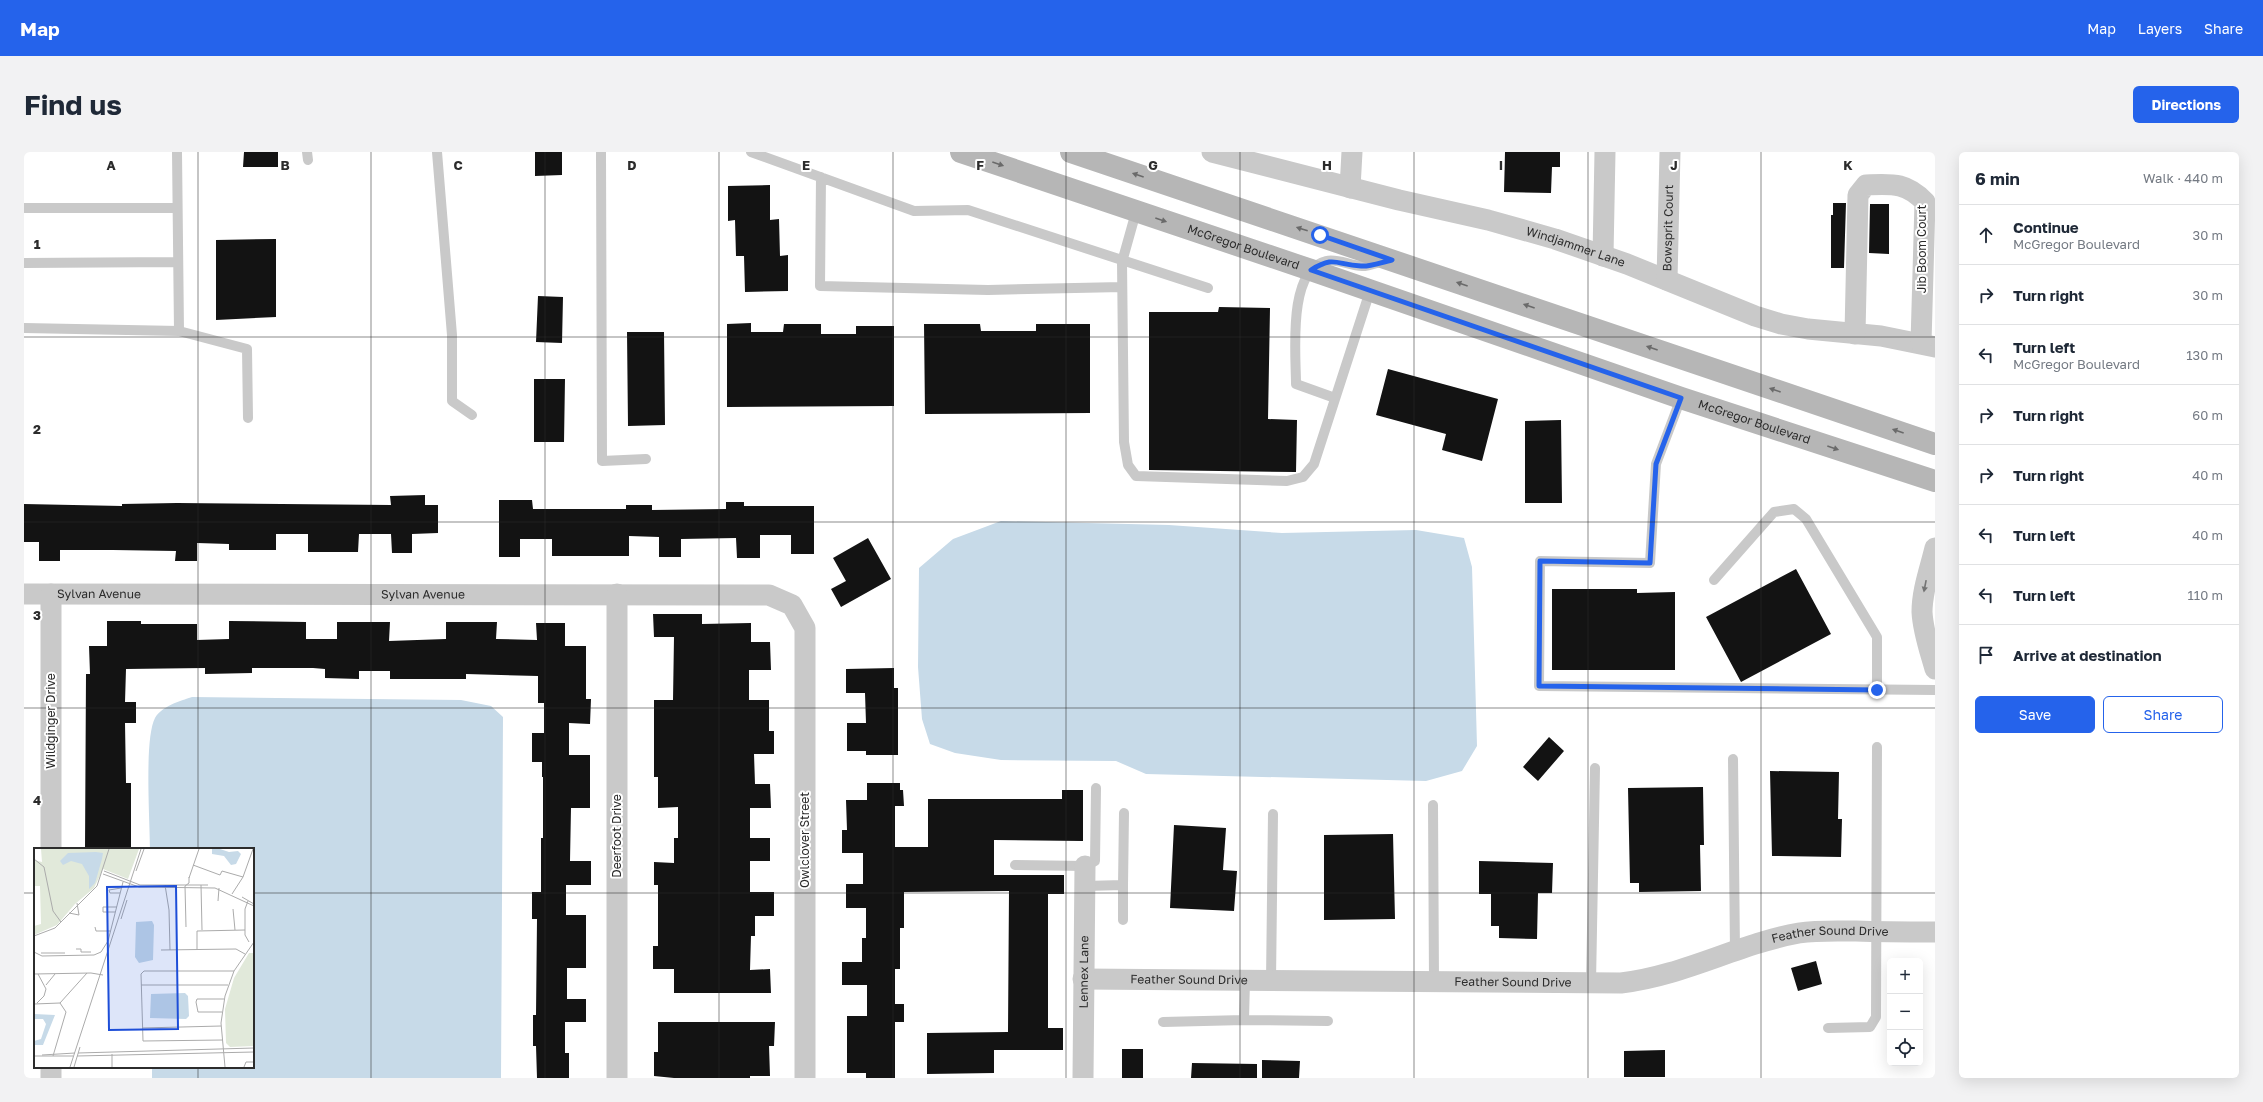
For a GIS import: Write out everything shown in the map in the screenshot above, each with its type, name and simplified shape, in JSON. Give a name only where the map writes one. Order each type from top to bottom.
[{"type":"main road","name":"McGregor Boulevard","points":[[961,152],[1311,270],[1681,398],[1935,481]]},
{"type":"main road","points":[[1071,152],[1935,444]]},
{"type":"street","name":"Windjammer Lane","points":[[1212,152],[1350,188],[1488,220],[1556,239],[1667,280],[1755,316],[1782,324],[1881,336],[1928,345]]},
{"type":"street","points":[[1350,188],[1352,152]]},
{"type":"street","points":[[1603,256],[1605,152]]},
{"type":"street","name":"Bowsprit Court","points":[[1667,280],[1670,152]]},
{"type":"street","name":"Jib Boom Court","points":[[1855,334],[1858,195],[1866,185],[1899,185],[1914,191],[1925,202],[1928,345]]},
{"type":"street","points":[[1935,548],[1925,586],[1922,611],[1925,633],[1935,669]]},
{"type":"street","name":"Sylvan Avenue","points":[[24,594],[769,594],[792,605]]},
{"type":"street","name":"Wildginger Drive","points":[[51,594],[51,848]]},
{"type":"street","name":"Deerfoot Drive","points":[[617,594],[617,1078]]},
{"type":"street","name":"Owlclover Street","points":[[792,605],[805,628],[805,1078]]},
{"type":"street","name":"Lennex Lane","points":[[1083,1078],[1085,876]]},
{"type":"street","name":"Feather Sound Drive","points":[[1083,979],[1621,983],[1646,980],[1778,938],[1800,933],[1935,932]]},
{"type":"lane","points":[[177,152],[177,262],[180,331]]},
{"type":"lane","points":[[437,152],[452,334],[452,401],[472,416]]},
{"type":"lane","points":[[601,152],[602,461],[646,459]]},
{"type":"lane","points":[[751,152],[914,211],[968,210],[1122,262],[1208,288]]},
{"type":"lane","points":[[821,177],[820,286],[988,290],[1122,287]]},
{"type":"lane","points":[[24,208],[177,208]]},
{"type":"lane","points":[[1136,212],[1122,262],[1124,442],[1128,465],[1136,476],[1287,481],[1303,477],[1314,464],[1370,291]]},
{"type":"lane","points":[[1335,398],[1296,384],[1295,323],[1302,287],[1311,270],[1325,261],[1335,261],[1362,266],[1392,260]]},
{"type":"lane","points":[[24,263],[177,262]]},
{"type":"lane","points":[[24,328],[180,331],[247,349],[248,418]]},
{"type":"lane","points":[[1681,398],[1656,464],[1650,563],[1540,561],[1539,686],[1935,690]]},
{"type":"lane","points":[[1714,580],[1774,512],[1794,509],[1806,519],[1877,637],[1877,690]]},
{"type":"lane","points":[[1828,1028],[1870,1027],[1876,1017],[1877,747]]},
{"type":"lane","points":[[1734,759],[1735,952]]},
{"type":"lane","points":[[1591,983],[1595,768]]},
{"type":"lane","points":[[1085,876],[1094,861],[1096,788]]},
{"type":"lane","points":[[1433,804],[1434,982]]},
{"type":"lane","points":[[1123,920],[1124,813]]},
{"type":"lane","points":[[1271,981],[1273,814]]},
{"type":"lane","points":[[1015,865],[1085,876],[1123,885]]},
{"type":"lane","points":[[1244,1020],[1245,981]]},
{"type":"lane","points":[[1163,1022],[1244,1020],[1328,1021]]},
{"type":"water","points":[[1001,521],[1169,525],[1282,533],[1416,530],[1464,538],[1472,567],[1477,746],[1462,771],[1426,781],[1146,774],[1116,761],[1001,760],[955,753],[930,744],[922,719],[918,667],[919,568],[953,539]]},
{"type":"water","points":[[192,697],[461,700],[491,706],[503,717],[501,1078],[152,1078],[152,1068],[254,1068],[254,848],[150,848],[149,761],[152,729],[155,718],[162,710],[182,700]]},
{"type":"building","points":[[244,152],[278,152],[278,167],[243,167]]},
{"type":"building","points":[[535,152],[562,152],[562,175],[535,176]]},
{"type":"building","points":[[1505,152],[1560,152],[1560,167],[1552,167],[1551,193],[1504,192]]},
{"type":"building","points":[[770,185],[770,220],[779,219],[780,256],[788,255],[788,291],[745,292],[744,256],[736,256],[735,220],[728,221],[728,186]]},
{"type":"building","points":[[1833,203],[1846,203],[1844,268],[1831,268],[1831,215],[1833,215]]},
{"type":"building","points":[[1870,204],[1889,204],[1889,254],[1869,253]]},
{"type":"building","points":[[276,239],[276,317],[216,320],[216,240]]},
{"type":"building","points":[[538,296],[563,297],[562,343],[536,342]]},
{"type":"building","points":[[1219,307],[1270,308],[1268,419],[1297,420],[1296,472],[1149,470],[1149,312],[1218,312]]},
{"type":"building","points":[[751,323],[751,332],[783,332],[784,324],[821,324],[821,334],[856,334],[856,326],[894,326],[894,406],[727,407],[727,324]]},
{"type":"building","points":[[924,324],[980,324],[981,331],[1036,331],[1036,324],[1090,324],[1090,413],[925,414]]},
{"type":"building","points":[[627,332],[664,332],[665,425],[628,426]]},
{"type":"building","points":[[1388,369],[1498,399],[1482,461],[1442,450],[1446,434],[1376,415]]},
{"type":"building","points":[[534,379],[565,379],[564,442],[534,442]]},
{"type":"building","points":[[1561,420],[1562,503],[1525,503],[1525,421]]},
{"type":"building","points":[[425,495],[425,505],[438,505],[438,533],[412,534],[412,553],[392,553],[391,534],[359,534],[358,552],[308,552],[308,534],[276,534],[276,550],[229,550],[229,544],[197,543],[197,561],[175,561],[176,551],[60,550],[60,561],[39,561],[39,542],[24,542],[24,504],[122,506],[122,504],[177,503],[391,505],[390,496]]},
{"type":"building","points":[[499,500],[532,500],[533,509],[626,509],[626,505],[652,505],[652,510],[726,509],[726,502],[744,502],[744,506],[814,506],[814,554],[791,554],[791,535],[760,535],[760,558],[737,558],[736,538],[681,539],[681,557],[659,557],[659,537],[629,536],[629,556],[552,556],[552,539],[520,539],[520,557],[499,557]]},
{"type":"building","points":[[868,538],[891,579],[841,607],[831,589],[846,581],[833,558]]},
{"type":"building","points":[[1796,569],[1831,634],[1741,682],[1706,617]]},
{"type":"building","points":[[1552,589],[1637,589],[1637,593],[1675,592],[1675,670],[1552,670]]},
{"type":"building","points":[[653,614],[702,614],[702,624],[751,623],[751,642],[770,642],[771,670],[749,670],[749,700],[769,700],[769,731],[774,731],[774,754],[754,754],[755,784],[770,784],[771,808],[750,808],[750,838],[770,838],[770,861],[750,861],[750,892],[774,892],[774,916],[755,916],[755,936],[751,936],[750,970],[770,969],[771,993],[674,993],[674,969],[653,969],[653,946],[658,946],[658,885],[654,885],[654,862],[674,863],[674,838],[678,838],[678,807],[658,808],[658,777],[654,777],[654,700],[673,700],[674,637],[654,637]]},
{"type":"building","points":[[107,621],[141,621],[141,624],[197,624],[197,640],[229,639],[229,621],[306,622],[306,639],[337,639],[337,622],[390,622],[389,641],[446,639],[446,622],[497,622],[496,639],[537,640],[536,623],[565,623],[565,646],[586,646],[586,699],[591,699],[590,724],[569,723],[569,755],[590,755],[590,808],[571,808],[570,861],[591,861],[591,885],[566,885],[566,915],[586,915],[586,968],[567,968],[567,999],[586,999],[586,1022],[565,1022],[565,1053],[569,1053],[569,1078],[537,1078],[536,1046],[533,1046],[533,1015],[536,1015],[537,919],[532,919],[532,892],[541,892],[541,838],[543,838],[542,762],[532,762],[532,733],[544,733],[544,703],[538,703],[538,676],[466,674],[466,679],[390,679],[390,671],[359,671],[359,679],[325,678],[325,669],[313,668],[252,668],[252,673],[205,674],[205,668],[126,669],[125,702],[136,702],[136,723],[125,723],[126,783],[131,783],[131,848],[85,848],[86,674],[90,674],[89,646],[107,646]]},
{"type":"building","points":[[894,668],[894,688],[898,688],[898,755],[866,755],[866,751],[847,751],[847,723],[866,723],[865,693],[846,693],[846,669]]},
{"type":"building","points":[[1549,737],[1564,751],[1538,781],[1523,767]]},
{"type":"building","points":[[1770,771],[1839,772],[1838,819],[1842,819],[1841,857],[1772,856]]},
{"type":"building","points":[[867,783],[900,783],[900,790],[903,790],[904,806],[895,806],[895,847],[928,847],[928,799],[1062,799],[1062,790],[1083,790],[1083,841],[994,840],[994,875],[1064,875],[1064,894],[1048,894],[1048,1028],[1063,1028],[1063,1050],[994,1050],[994,1073],[927,1074],[927,1033],[1008,1032],[1009,891],[904,892],[904,928],[900,928],[900,969],[895,969],[895,1004],[904,1004],[904,1022],[895,1022],[895,1078],[866,1078],[866,1073],[847,1073],[847,1016],[867,1016],[867,985],[842,985],[842,962],[862,962],[862,938],[866,938],[866,908],[846,908],[846,884],[863,884],[863,853],[842,853],[842,830],[847,830],[846,800],[867,800]]},
{"type":"building","points":[[1703,787],[1704,845],[1700,845],[1701,891],[1639,892],[1639,883],[1630,883],[1628,788]]},
{"type":"building","points":[[1174,825],[1226,828],[1223,870],[1237,871],[1234,911],[1170,908]]},
{"type":"building","points":[[1393,834],[1395,919],[1324,920],[1324,835]]},
{"type":"building","points":[[1479,861],[1553,863],[1552,893],[1538,893],[1537,939],[1499,938],[1499,926],[1491,926],[1491,894],[1479,894]]},
{"type":"building","points":[[1816,961],[1822,984],[1798,991],[1791,968]]},
{"type":"building","points":[[658,1022],[775,1022],[774,1046],[769,1046],[770,1076],[750,1076],[750,1078],[674,1078],[654,1076],[654,1052],[658,1052]]},
{"type":"building","points":[[1122,1049],[1143,1049],[1143,1078],[1122,1078]]},
{"type":"building","points":[[1665,1050],[1665,1077],[1624,1077],[1624,1051]]},
{"type":"building","points":[[1262,1060],[1300,1061],[1299,1078],[1262,1078]]},
{"type":"building","points":[[1192,1063],[1257,1064],[1257,1078],[1191,1078]]},
{"type":"route","points":[[1320,235],[1392,260],[1362,266],[1335,261],[1325,261],[1311,270],[1681,398],[1656,464],[1650,563],[1540,561],[1539,686],[1877,690]]}]
